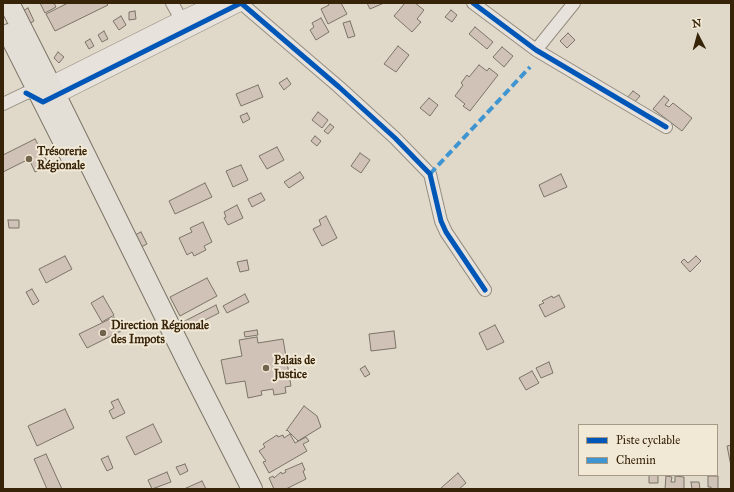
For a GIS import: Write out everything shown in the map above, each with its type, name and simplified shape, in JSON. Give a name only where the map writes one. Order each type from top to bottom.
[{"type":"highway","points":[[9,3],[43,93]]},
{"type":"highway","points":[[3,21],[43,93],[186,370],[252,489]]},
{"type":"highway","points":[[186,370],[240,489]]},
{"type":"street","points":[[172,3],[181,19]]},
{"type":"street","points":[[43,93],[181,19],[216,3]]},
{"type":"street","points":[[3,104],[43,93],[241,3],[339,87],[395,138],[430,174],[441,221],[446,232],[485,290]]},
{"type":"street","points":[[473,3],[536,50],[666,127]]},
{"type":"street","points":[[536,50],[574,3]]},
{"type":"building","points":[[40,3],[54,3],[56,7],[45,13]]},
{"type":"building","points":[[68,3],[106,3],[108,5],[55,31],[46,14]]},
{"type":"building","points":[[328,3],[341,3],[347,14],[328,24],[321,9],[329,5]]},
{"type":"building","points":[[367,3],[384,3],[370,9]]},
{"type":"building","points":[[405,3],[415,3],[424,10],[417,19],[421,22],[412,32],[394,16]]},
{"type":"building","points":[[28,8],[34,21],[26,26],[19,13]]},
{"type":"building","points":[[451,10],[457,15],[452,22],[445,17]]},
{"type":"building","points":[[135,11],[136,19],[129,20],[129,12]]},
{"type":"building","points":[[121,16],[126,25],[119,30],[113,21]]},
{"type":"building","points":[[321,18],[329,32],[316,40],[310,30],[314,27],[312,23]]},
{"type":"building","points":[[350,21],[355,36],[348,38],[343,23]]},
{"type":"building","points":[[475,27],[493,42],[487,49],[469,34]]},
{"type":"building","points":[[104,31],[108,39],[102,42],[98,35]]},
{"type":"building","points":[[568,33],[575,40],[567,48],[560,41]]},
{"type":"building","points":[[90,39],[94,46],[89,49],[85,42]]},
{"type":"building","points":[[398,46],[409,55],[396,72],[384,64]]},
{"type":"building","points":[[502,47],[513,56],[504,67],[493,57]]},
{"type":"building","points":[[58,52],[64,57],[59,63],[54,58]]},
{"type":"building","points":[[479,65],[487,71],[489,68],[498,75],[470,111],[463,106],[465,104],[455,96],[463,85],[461,83],[467,75],[469,77]]},
{"type":"building","points":[[287,78],[291,84],[284,90],[279,83]]},
{"type":"building","points":[[258,85],[263,97],[241,106],[236,94]]},
{"type":"building","points":[[633,91],[640,96],[633,104],[626,99]]},
{"type":"building","points":[[664,96],[669,100],[665,105],[669,107],[673,103],[692,118],[682,131],[653,109]]},
{"type":"building","points":[[429,98],[438,105],[430,116],[420,108]]},
{"type":"building","points":[[318,112],[328,120],[322,128],[312,120]]},
{"type":"building","points":[[247,113],[250,119],[243,123],[240,116]]},
{"type":"building","points":[[330,124],[334,127],[328,134],[324,131]]},
{"type":"building","points":[[315,136],[321,141],[317,146],[311,141]]},
{"type":"building","points":[[35,139],[49,165],[35,172],[29,159],[3,172],[3,155]]},
{"type":"building","points":[[277,147],[284,160],[267,169],[259,156]]},
{"type":"building","points":[[360,153],[370,160],[361,173],[351,166]]},
{"type":"building","points":[[241,165],[248,180],[233,187],[226,171]]},
{"type":"building","points":[[300,172],[304,178],[289,188],[284,182]]},
{"type":"building","points":[[561,174],[567,187],[544,197],[539,185]]},
{"type":"building","points":[[205,183],[212,197],[175,214],[169,201]]},
{"type":"building","points":[[261,193],[265,200],[252,207],[248,199]]},
{"type":"building","points":[[237,205],[243,218],[228,225],[224,218],[226,217],[224,212]]},
{"type":"building","points":[[326,216],[337,238],[322,246],[313,229],[321,225],[319,220]]},
{"type":"building","points":[[8,220],[19,220],[19,228],[9,228]]},
{"type":"building","points":[[203,222],[212,242],[204,246],[206,250],[194,256],[192,252],[187,255],[179,238],[192,232],[190,228]]},
{"type":"building","points":[[141,232],[147,244],[141,247],[135,235]]},
{"type":"building","points":[[65,256],[72,269],[46,283],[39,269]]},
{"type":"building","points":[[696,256],[701,261],[690,272],[681,262],[684,259],[688,263]]},
{"type":"building","points":[[247,260],[249,270],[240,272],[237,262]]},
{"type":"building","points":[[207,278],[217,296],[180,316],[170,297]]},
{"type":"building","points":[[32,289],[39,301],[33,305],[26,292]]},
{"type":"building","points":[[245,294],[249,302],[227,313],[223,306]]},
{"type":"building","points":[[559,295],[565,307],[545,317],[539,305],[544,303],[542,301],[552,296],[553,298]]},
{"type":"building","points":[[103,296],[114,315],[102,322],[91,303]]},
{"type":"building","points":[[216,305],[219,313],[183,331],[179,324]]},
{"type":"building","points":[[114,317],[121,331],[87,348],[79,334]]},
{"type":"building","points":[[495,325],[504,342],[487,350],[479,333]]},
{"type":"building","points":[[257,330],[258,335],[245,337],[244,332]]},
{"type":"building","points":[[394,331],[396,348],[371,351],[369,334]]},
{"type":"building","points":[[257,337],[258,343],[283,339],[291,386],[285,387],[286,393],[274,395],[273,389],[261,391],[262,395],[248,398],[245,381],[226,384],[221,360],[242,356],[239,340]]},
{"type":"building","points":[[549,362],[553,373],[541,378],[536,368]]},
{"type":"building","points":[[365,366],[370,374],[365,377],[360,369]]},
{"type":"building","points":[[532,371],[539,383],[526,390],[519,378]]},
{"type":"building","points":[[118,399],[125,413],[113,419],[109,411],[114,408],[111,402]]},
{"type":"building","points":[[304,406],[317,416],[321,427],[298,441],[287,430],[286,431]]},
{"type":"building","points":[[65,409],[74,428],[37,446],[28,426]]},
{"type":"building","points":[[153,424],[162,442],[135,455],[126,437]]},
{"type":"building","points":[[290,434],[295,443],[306,437],[309,441],[303,444],[307,451],[269,473],[263,462],[266,461],[259,451],[265,447],[263,444],[277,435],[278,437],[283,435],[284,438]]},
{"type":"building","points":[[731,445],[731,466],[727,446]]},
{"type":"building","points":[[46,454],[62,489],[47,489],[34,459]]},
{"type":"building","points":[[108,456],[113,468],[107,471],[101,459]]},
{"type":"building","points":[[302,463],[305,470],[303,471],[306,479],[286,489],[274,489],[269,478],[273,476],[274,478],[281,472],[282,474],[286,472],[285,470]]},
{"type":"building","points":[[185,464],[188,471],[180,475],[176,467]]},
{"type":"building","points":[[167,472],[171,482],[152,489],[148,480]]},
{"type":"building","points":[[458,473],[466,483],[459,489],[441,488]]},
{"type":"building","points":[[649,476],[658,476],[658,483],[649,483]]},
{"type":"building","points":[[666,476],[672,477],[671,482],[675,482],[675,476],[684,477],[684,489],[665,489]]},
{"type":"building","points":[[708,476],[718,476],[718,489],[711,489],[711,487],[708,487]]},
{"type":"building","points":[[202,481],[206,489],[184,489]]},
{"type":"building","points":[[691,482],[699,482],[700,489],[692,489]]},
{"type":"marked path","points":[[430,174],[530,67]]},
{"type":"cycle path","points":[[241,3],[339,87],[395,138],[430,174],[441,221],[446,232],[485,290]]},
{"type":"cycle path","points":[[26,93],[43,102],[241,3]]},
{"type":"cycle path","points":[[473,3],[536,50],[666,127]]},
{"type":"place","name":"Trésorerie Régionale","points":[[29,159]]},
{"type":"place","name":"Direction Régionale des Impots","points":[[103,333]]},
{"type":"place","name":"Palais de Justice","points":[[266,368]]}]
